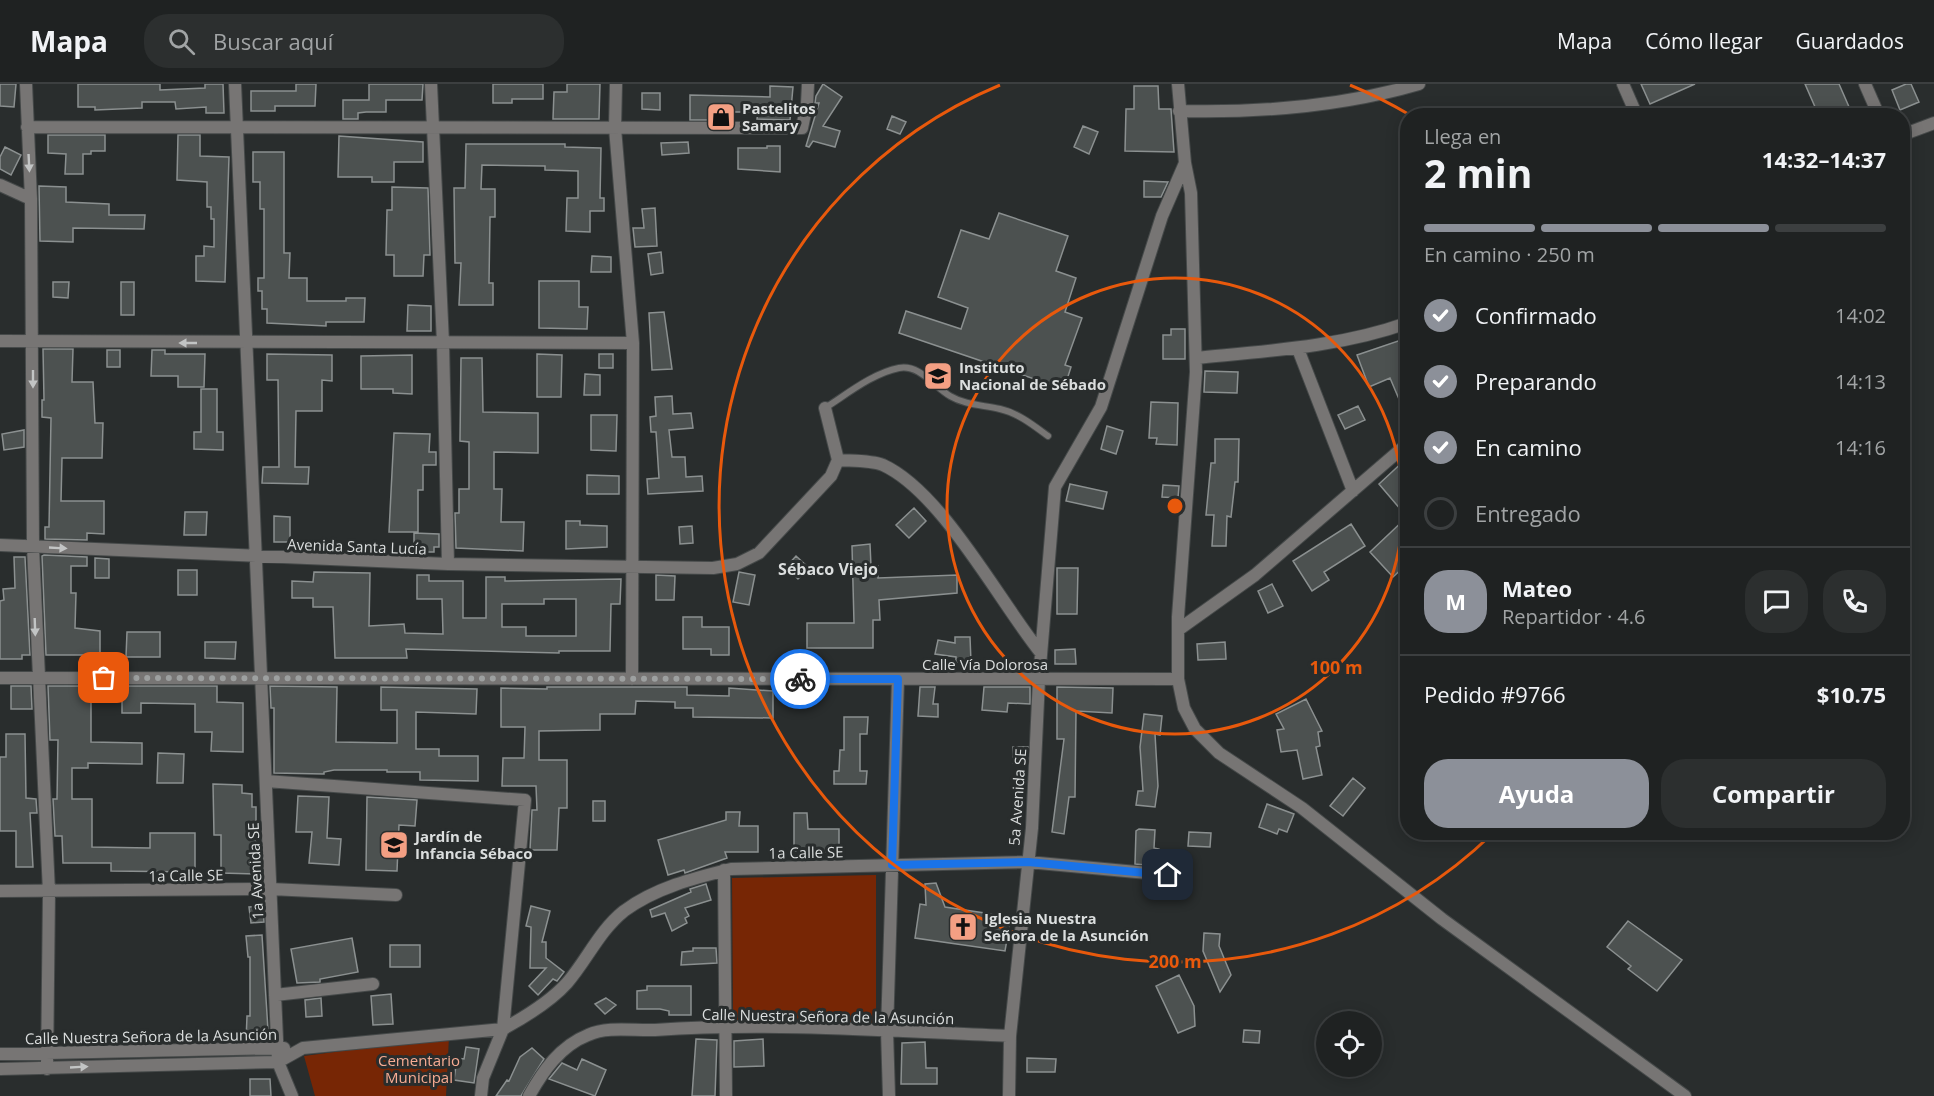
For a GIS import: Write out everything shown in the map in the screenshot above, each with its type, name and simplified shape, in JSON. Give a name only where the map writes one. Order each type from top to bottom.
[{"type":"street","points":[[26,84],[31,199],[33,547],[37,678],[49,892],[47,1069]]},
{"type":"street","name":"1a Avenida SE","points":[[235,84],[277,1048],[278,1062],[291,1096]]},
{"type":"street","points":[[431,84],[443,343],[448,564]]},
{"type":"street","points":[[616,84],[615,128],[633,343],[635,568],[632,679]]},
{"type":"street","points":[[27,127],[802,128],[808,84]]},
{"type":"street","points":[[1178,84],[1185,163],[1191,194],[1196,358],[1178,630],[1178,679],[1184,708],[1195,729],[1219,753],[1302,808],[1442,919],[1684,1096]]},
{"type":"street","points":[[1179,111],[1254,111],[1325,106],[1378,89],[1419,84]]},
{"type":"street","points":[[1623,84],[1634,108]]},
{"type":"street","points":[[1865,84],[1876,108]]},
{"type":"street","points":[[1910,132],[1934,123]]},
{"type":"street","name":"5a Avenida SE","points":[[1009,1096],[1010,1036],[1028,862],[1039,679],[1055,487],[1101,407],[1162,216],[1185,163]]},
{"type":"street","points":[[0,185],[31,199]]},
{"type":"street","points":[[1196,358],[1299,349],[1382,332],[1400,326]]},
{"type":"street","points":[[0,342],[633,343]]},
{"type":"street","points":[[1299,349],[1353,491]]},
{"type":"street","points":[[825,408],[838,460],[882,464],[912,484],[962,542],[1014,620],[1041,653]]},
{"type":"street","points":[[1178,630],[1255,575],[1400,450]]},
{"type":"street","name":"Avenida Santa Lucía","points":[[0,545],[256,558],[713,568],[737,564],[759,553],[831,476],[838,460]]},
{"type":"street","name":"Calle Vía Dolorosa","points":[[0,678],[1178,679]]},
{"type":"street","points":[[889,1096],[887,1031],[898,679]]},
{"type":"street","points":[[266,781],[525,800],[503,1029],[483,1078],[481,1096]]},
{"type":"street","name":"1a Calle SE","points":[[503,1029],[525,1017],[566,984],[598,938],[624,912],[658,892],[700,876],[724,870],[1028,862],[1168,875]]},
{"type":"street","points":[[724,870],[726,1096]]},
{"type":"street","name":"1a Calle SE","points":[[0,891],[271,889],[396,895]]},
{"type":"street","points":[[275,995],[372,984]]},
{"type":"street","name":"Calle Nuestra Señora de la Asunción","points":[[529,1096],[552,1060],[589,1034],[610,1030],[727,1026],[1010,1036]]},
{"type":"street","name":"Calle Nuestra Señora de la Asunción","points":[[0,1054],[303,1048],[503,1029]]},
{"type":"street","name":"Calle Nuestra Señora de la Asunción","points":[[0,1069],[278,1062],[303,1048]]},
{"type":"lane","points":[[825,408],[871,380],[900,368],[922,373],[951,397],[974,405],[1002,409],[1026,420],[1048,436]]},
{"type":"green space","points":[[876,875],[876,1024],[733,1020],[732,878]]},
{"type":"green space","name":"Cementario Municipal","points":[[449,1037],[446,1096],[315,1096],[304,1056]]},
{"type":"building","points":[[0,84],[16,84],[14,107],[0,106]]},
{"type":"building","points":[[78,84],[160,84],[160,90],[205,88],[205,84],[223,84],[224,113],[206,113],[206,107],[176,109],[175,102],[142,102],[142,108],[95,110],[95,107],[78,107]]},
{"type":"building","points":[[296,84],[316,84],[315,106],[275,106],[275,111],[251,111],[251,91],[296,91]]},
{"type":"building","points":[[369,84],[423,84],[422,100],[386,100],[386,112],[358,113],[358,119],[343,119],[343,100],[369,100]]},
{"type":"building","points":[[493,84],[543,84],[543,99],[512,99],[512,103],[493,103]]},
{"type":"building","points":[[567,84],[600,84],[599,119],[553,119],[554,92],[567,92]]},
{"type":"building","points":[[823,84],[842,97],[823,126],[840,131],[835,147],[813,141],[809,147],[806,146],[819,103],[815,103],[816,96]]},
{"type":"building","points":[[1641,84],[1695,84],[1650,104]]},
{"type":"building","points":[[1805,84],[1839,84],[1850,108],[1816,108]]},
{"type":"building","points":[[1911,84],[1919,102],[1899,108],[1892,90]]},
{"type":"building","points":[[770,86],[793,87],[790,120],[757,119],[758,112],[729,112],[729,120],[690,120],[690,95],[770,97]]},
{"type":"building","points":[[1134,86],[1158,86],[1159,109],[1171,109],[1174,152],[1125,151],[1126,109],[1134,109]]},
{"type":"building","points":[[642,93],[660,93],[660,110],[642,109]]},
{"type":"building","points":[[892,116],[906,122],[900,134],[887,129]]},
{"type":"building","points":[[1083,126],[1098,132],[1089,154],[1074,147]]},
{"type":"building","points":[[48,135],[105,135],[105,151],[91,151],[91,154],[83,154],[83,174],[65,174],[66,154],[48,153]]},
{"type":"building","points":[[178,135],[200,135],[200,156],[229,157],[225,282],[196,281],[196,256],[204,256],[204,246],[214,247],[214,219],[211,219],[211,207],[207,207],[207,182],[177,180]]},
{"type":"building","points":[[339,136],[423,142],[423,162],[394,162],[394,182],[372,182],[372,177],[338,177]]},
{"type":"building","points":[[688,142],[689,153],[662,155],[661,143]]},
{"type":"building","points":[[466,144],[565,144],[565,147],[601,148],[600,198],[604,198],[604,211],[590,211],[590,232],[566,231],[567,198],[578,198],[578,171],[545,170],[545,166],[482,165],[481,189],[495,189],[495,217],[490,217],[489,283],[493,283],[493,305],[459,305],[461,263],[455,263],[454,188],[465,188]]},
{"type":"building","points":[[767,146],[780,146],[780,172],[738,169],[738,148],[767,148]]},
{"type":"building","points":[[5,147],[21,155],[11,175],[0,169],[0,157]]},
{"type":"building","points":[[253,152],[284,152],[284,253],[290,253],[289,278],[307,278],[307,301],[346,301],[346,298],[365,298],[364,322],[326,322],[326,326],[267,323],[267,309],[262,309],[262,291],[258,291],[258,278],[264,278],[264,209],[260,209],[260,182],[253,182]]},
{"type":"building","points":[[1144,181],[1168,182],[1161,197],[1144,197]]},
{"type":"building","points":[[39,186],[66,187],[66,202],[109,204],[109,215],[145,215],[144,229],[73,228],[73,242],[40,241]]},
{"type":"building","points":[[392,187],[428,188],[430,255],[424,255],[423,276],[394,276],[394,255],[386,255],[387,210],[392,210]]},
{"type":"building","points":[[655,208],[657,246],[635,247],[633,228],[644,228],[642,209]]},
{"type":"building","points":[[999,213],[1068,236],[1056,271],[1076,278],[1065,312],[1082,318],[1065,365],[1071,367],[1064,389],[899,333],[906,311],[961,329],[968,308],[938,297],[961,230],[989,239]]},
{"type":"building","points":[[661,252],[663,273],[651,275],[648,254]]},
{"type":"building","points":[[592,256],[611,257],[611,272],[591,272]]},
{"type":"building","points":[[539,281],[579,281],[579,307],[588,307],[587,329],[539,328]]},
{"type":"building","points":[[53,282],[69,282],[68,298],[53,297]]},
{"type":"building","points":[[121,282],[134,282],[134,315],[121,315]]},
{"type":"building","points":[[408,305],[431,306],[431,331],[407,331]]},
{"type":"building","points":[[664,312],[672,369],[652,370],[649,313]]},
{"type":"building","points":[[1171,329],[1185,329],[1185,359],[1163,359],[1163,335],[1171,335]]},
{"type":"building","points":[[1400,340],[1400,402],[1390,378],[1369,387],[1357,355]]},
{"type":"building","points":[[43,349],[73,349],[72,382],[93,382],[95,423],[103,423],[102,458],[62,458],[61,501],[104,501],[104,534],[87,533],[87,540],[45,539],[45,527],[49,527],[51,418],[42,417]]},
{"type":"building","points":[[107,350],[120,350],[120,367],[107,367]]},
{"type":"building","points":[[152,350],[165,350],[165,354],[205,354],[204,387],[178,387],[178,376],[151,376]]},
{"type":"building","points":[[267,354],[332,355],[332,381],[322,380],[322,411],[296,411],[295,467],[309,467],[308,484],[262,483],[263,467],[279,467],[278,380],[267,380]]},
{"type":"building","points":[[537,354],[562,355],[561,397],[537,397]]},
{"type":"building","points":[[599,354],[613,354],[613,368],[599,368]]},
{"type":"building","points":[[412,355],[412,394],[393,393],[393,389],[361,389],[361,356]]},
{"type":"building","points":[[461,358],[482,358],[483,412],[538,413],[538,453],[494,452],[494,489],[502,489],[501,522],[524,522],[523,551],[456,548],[455,513],[459,513],[459,489],[469,489],[469,442],[460,441]]},
{"type":"building","points":[[1205,371],[1238,372],[1237,393],[1204,392]]},
{"type":"building","points":[[585,374],[600,375],[600,395],[584,395]]},
{"type":"building","points":[[201,389],[217,389],[217,432],[223,432],[223,450],[194,449],[194,432],[201,432]]},
{"type":"building","points":[[672,396],[673,414],[691,413],[693,428],[669,430],[672,457],[685,457],[686,477],[702,476],[703,491],[648,494],[647,479],[659,478],[656,432],[651,432],[650,417],[656,416],[655,397]]},
{"type":"building","points":[[1151,402],[1178,403],[1177,445],[1156,444],[1157,438],[1149,438]]},
{"type":"building","points":[[1358,406],[1365,420],[1345,429],[1338,415]]},
{"type":"building","points":[[591,415],[617,415],[616,451],[591,450]]},
{"type":"building","points":[[1107,426],[1123,431],[1116,454],[1101,449]]},
{"type":"building","points":[[24,430],[24,447],[4,450],[2,434]]},
{"type":"building","points":[[394,433],[430,434],[429,452],[436,452],[436,465],[423,465],[423,490],[418,490],[418,532],[389,532]]},
{"type":"building","points":[[1215,439],[1239,439],[1238,482],[1235,482],[1231,517],[1227,516],[1226,546],[1212,546],[1214,515],[1206,515],[1211,463],[1215,463]]},
{"type":"building","points":[[1400,464],[1400,509],[1379,484]]},
{"type":"building","points":[[587,475],[619,476],[619,494],[587,494]]},
{"type":"building","points":[[1070,484],[1107,492],[1103,509],[1066,501]]},
{"type":"building","points":[[1163,485],[1179,486],[1178,498],[1162,497]]},
{"type":"building","points":[[914,508],[926,521],[909,538],[896,525]]},
{"type":"building","points":[[185,512],[207,512],[206,535],[184,535]]},
{"type":"building","points":[[274,516],[290,517],[290,542],[274,542]]},
{"type":"building","points":[[566,521],[580,521],[580,525],[607,526],[607,547],[566,549]]},
{"type":"building","points":[[1351,524],[1365,546],[1324,572],[1329,580],[1312,591],[1293,561]]},
{"type":"building","points":[[1400,524],[1400,570],[1393,577],[1370,552]]},
{"type":"building","points":[[692,526],[693,543],[680,544],[679,527]]},
{"type":"building","points":[[414,533],[439,534],[439,547],[434,547],[434,552],[414,552]]},
{"type":"building","points":[[870,544],[871,566],[878,566],[878,578],[957,575],[957,593],[879,600],[880,620],[873,620],[873,648],[807,648],[807,623],[854,623],[852,546]]},
{"type":"building","points":[[42,556],[87,557],[87,566],[71,566],[71,593],[76,593],[75,628],[100,631],[100,655],[46,655]]},
{"type":"building","points":[[796,556],[809,568],[798,579],[786,567]]},
{"type":"building","points":[[14,557],[25,557],[30,655],[22,655],[22,659],[0,659],[0,601],[4,600],[3,589],[15,588]]},
{"type":"building","points":[[95,558],[109,559],[109,578],[95,578]]},
{"type":"building","points":[[1057,568],[1078,568],[1077,614],[1057,614]]},
{"type":"building","points":[[178,570],[197,570],[197,595],[178,595]]},
{"type":"building","points":[[314,572],[370,573],[369,626],[404,624],[405,633],[443,634],[442,599],[417,599],[417,575],[429,575],[429,581],[463,581],[463,618],[486,618],[486,577],[505,577],[505,581],[621,579],[620,604],[611,604],[610,651],[559,651],[559,653],[406,649],[407,658],[335,658],[333,607],[313,607],[313,598],[292,598],[292,581],[313,582]],"holes":[[[544,599],[576,599],[576,636],[526,636],[526,627],[502,627],[502,604],[544,604]]]},
{"type":"building","points":[[739,572],[755,575],[749,605],[733,602]]},
{"type":"building","points":[[656,575],[675,576],[674,600],[656,600]]},
{"type":"building","points":[[1272,584],[1283,606],[1268,613],[1258,591]]},
{"type":"building","points":[[683,617],[702,617],[702,627],[729,627],[729,655],[711,655],[711,649],[683,649]]},
{"type":"building","points":[[127,632],[160,632],[160,657],[126,657]]},
{"type":"building","points":[[955,637],[970,637],[971,662],[956,662],[956,657],[935,654],[938,640],[955,643]]},
{"type":"building","points":[[205,642],[236,642],[235,659],[205,658]]},
{"type":"building","points":[[1225,642],[1226,659],[1198,660],[1197,644]]},
{"type":"building","points":[[1075,649],[1076,664],[1055,664],[1055,650]]},
{"type":"building","points":[[11,686],[31,686],[32,709],[11,709]]},
{"type":"building","points":[[48,686],[91,686],[91,742],[142,743],[142,764],[88,763],[88,768],[72,768],[72,799],[92,799],[92,847],[150,848],[150,833],[195,833],[195,872],[111,871],[111,863],[63,863],[62,836],[55,836],[53,799],[57,799],[58,740],[50,740]]},
{"type":"building","points":[[122,686],[217,686],[217,702],[243,703],[243,752],[211,751],[212,732],[195,732],[195,704],[141,703],[141,713],[122,713]]},
{"type":"building","points":[[270,686],[337,687],[336,742],[397,743],[397,710],[381,710],[381,687],[477,689],[476,714],[416,712],[416,749],[439,749],[439,756],[478,756],[478,781],[420,780],[420,772],[387,772],[387,770],[334,770],[324,772],[324,774],[274,773],[274,708],[271,708]]},
{"type":"building","points":[[547,687],[687,687],[687,695],[729,696],[729,688],[773,691],[773,718],[693,717],[693,708],[675,708],[675,702],[636,701],[635,714],[600,714],[600,730],[539,731],[539,760],[567,760],[567,808],[559,808],[557,850],[530,850],[532,810],[537,810],[536,786],[502,786],[503,758],[524,758],[525,727],[501,727],[501,688],[547,689]]},
{"type":"building","points":[[920,687],[935,687],[933,704],[938,704],[938,717],[918,716]]},
{"type":"building","points":[[984,687],[1030,687],[1030,704],[1008,703],[1007,712],[982,710]]},
{"type":"building","points":[[1057,687],[1113,688],[1112,713],[1076,711],[1075,797],[1069,797],[1064,834],[1052,832],[1064,739],[1057,739]]},
{"type":"building","points":[[1306,699],[1322,731],[1318,732],[1320,746],[1316,747],[1322,775],[1303,779],[1297,750],[1281,752],[1277,730],[1284,729],[1276,714]]},
{"type":"building","points":[[1144,714],[1162,716],[1160,735],[1155,734],[1158,786],[1155,807],[1136,805],[1138,791],[1143,791],[1140,747]]},
{"type":"building","points":[[844,717],[868,717],[867,734],[860,734],[860,771],[867,771],[866,784],[834,784],[834,771],[839,771],[840,750],[844,750]]},
{"type":"building","points":[[6,734],[25,734],[26,798],[36,799],[37,813],[30,813],[33,867],[16,867],[16,831],[0,831],[0,757],[6,757]]},
{"type":"building","points":[[1013,747],[1028,747],[1027,763],[1013,763]]},
{"type":"building","points":[[158,753],[184,754],[183,783],[157,783]]},
{"type":"building","points":[[1353,778],[1365,788],[1343,816],[1330,806]]},
{"type":"building","points":[[213,784],[242,785],[242,793],[252,794],[252,807],[256,807],[256,850],[260,850],[259,874],[221,873],[221,835],[214,835]]},
{"type":"building","points":[[298,796],[329,797],[327,838],[341,839],[339,865],[309,863],[312,832],[296,832]]},
{"type":"building","points":[[367,797],[417,800],[415,826],[399,825],[397,871],[366,870]]},
{"type":"building","points":[[593,801],[605,801],[605,821],[593,821]]},
{"type":"building","points":[[1267,804],[1294,814],[1287,832],[1279,829],[1277,834],[1259,827]]},
{"type":"building","points":[[726,812],[740,812],[739,826],[758,826],[758,852],[725,852],[727,858],[685,873],[684,870],[668,875],[658,840],[726,820]]},
{"type":"building","points":[[794,813],[807,813],[808,829],[839,829],[839,852],[794,851]]},
{"type":"building","points":[[1139,829],[1155,830],[1154,848],[1159,849],[1158,866],[1135,864],[1136,831]]},
{"type":"building","points":[[1189,832],[1211,833],[1210,847],[1188,846]]},
{"type":"building","name":"Iglesia Nuestra Señora de la Asunción","points":[[936,883],[945,907],[1011,917],[1005,951],[915,938],[920,904],[926,905],[925,884]]},
{"type":"building","points":[[706,884],[711,900],[685,908],[689,916],[685,918],[687,923],[672,931],[665,913],[652,917],[650,910],[691,892],[690,889]]},
{"type":"building","points":[[263,906],[264,922],[251,923],[249,907]]},
{"type":"building","points":[[531,906],[550,911],[542,942],[546,942],[546,958],[564,972],[557,981],[553,979],[538,995],[529,986],[546,968],[530,968],[531,927],[526,926]]},
{"type":"building","points":[[1628,921],[1682,960],[1657,991],[1628,969],[1631,966],[1607,947]]},
{"type":"building","points":[[1204,933],[1220,934],[1219,946],[1231,975],[1220,992],[1203,951]]},
{"type":"building","points":[[262,935],[268,1030],[261,1030],[261,1040],[246,1041],[247,1016],[250,1016],[250,957],[248,957],[246,936]]},
{"type":"building","points":[[352,938],[358,972],[320,979],[320,982],[297,983],[291,949]]},
{"type":"building","points":[[390,945],[420,945],[420,967],[390,967]]},
{"type":"building","points":[[693,948],[716,948],[717,963],[681,965],[682,952],[693,951]]},
{"type":"building","points":[[1179,975],[1194,1006],[1195,1026],[1178,1033],[1156,986]]},
{"type":"building","points":[[647,986],[691,986],[691,1015],[669,1015],[669,1011],[660,1009],[637,1009],[637,991],[647,990]]},
{"type":"building","points":[[391,994],[393,1024],[373,1025],[371,996]]},
{"type":"building","points":[[321,998],[322,1016],[306,1017],[305,1000]]},
{"type":"building","points":[[606,998],[616,1005],[605,1014],[595,1004]]},
{"type":"building","points":[[1244,1030],[1260,1031],[1259,1043],[1243,1042]]},
{"type":"building","points":[[696,1039],[717,1040],[715,1096],[692,1096]]},
{"type":"building","points":[[763,1039],[764,1066],[734,1067],[734,1041]]},
{"type":"building","points":[[925,1042],[926,1068],[937,1068],[937,1084],[901,1084],[902,1043]]},
{"type":"building","points":[[466,1047],[479,1049],[474,1083],[454,1080],[457,1058],[464,1059]]},
{"type":"building","points":[[532,1048],[544,1059],[521,1096],[496,1096],[507,1080],[509,1081],[520,1057]]},
{"type":"building","points":[[1027,1058],[1056,1059],[1055,1072],[1027,1072]]},
{"type":"building","points":[[582,1059],[606,1070],[595,1096],[549,1079],[562,1063],[577,1070]]},
{"type":"building","points":[[250,1079],[270,1079],[271,1096],[250,1096]]},
{"type":"way so far","points":[[104,678],[800,679]]},
{"type":"place","name":"Pastelitos Samary","points":[[721,117]]},
{"type":"place","name":"Instituto Nacional de Sébado","points":[[938,376]]},
{"type":"place","name":"Jardín de Infancia Sébaco","points":[[394,845]]},
{"type":"place","name":"Iglesia Nuestra Señora de la Asunción","points":[[963,927]]},
{"type":"district","name":"Sébaco Viejo","points":[[828,569]]},
{"type":"route","points":[[800,679],[898,679],[892,865],[1028,862],[1168,875]]}]
